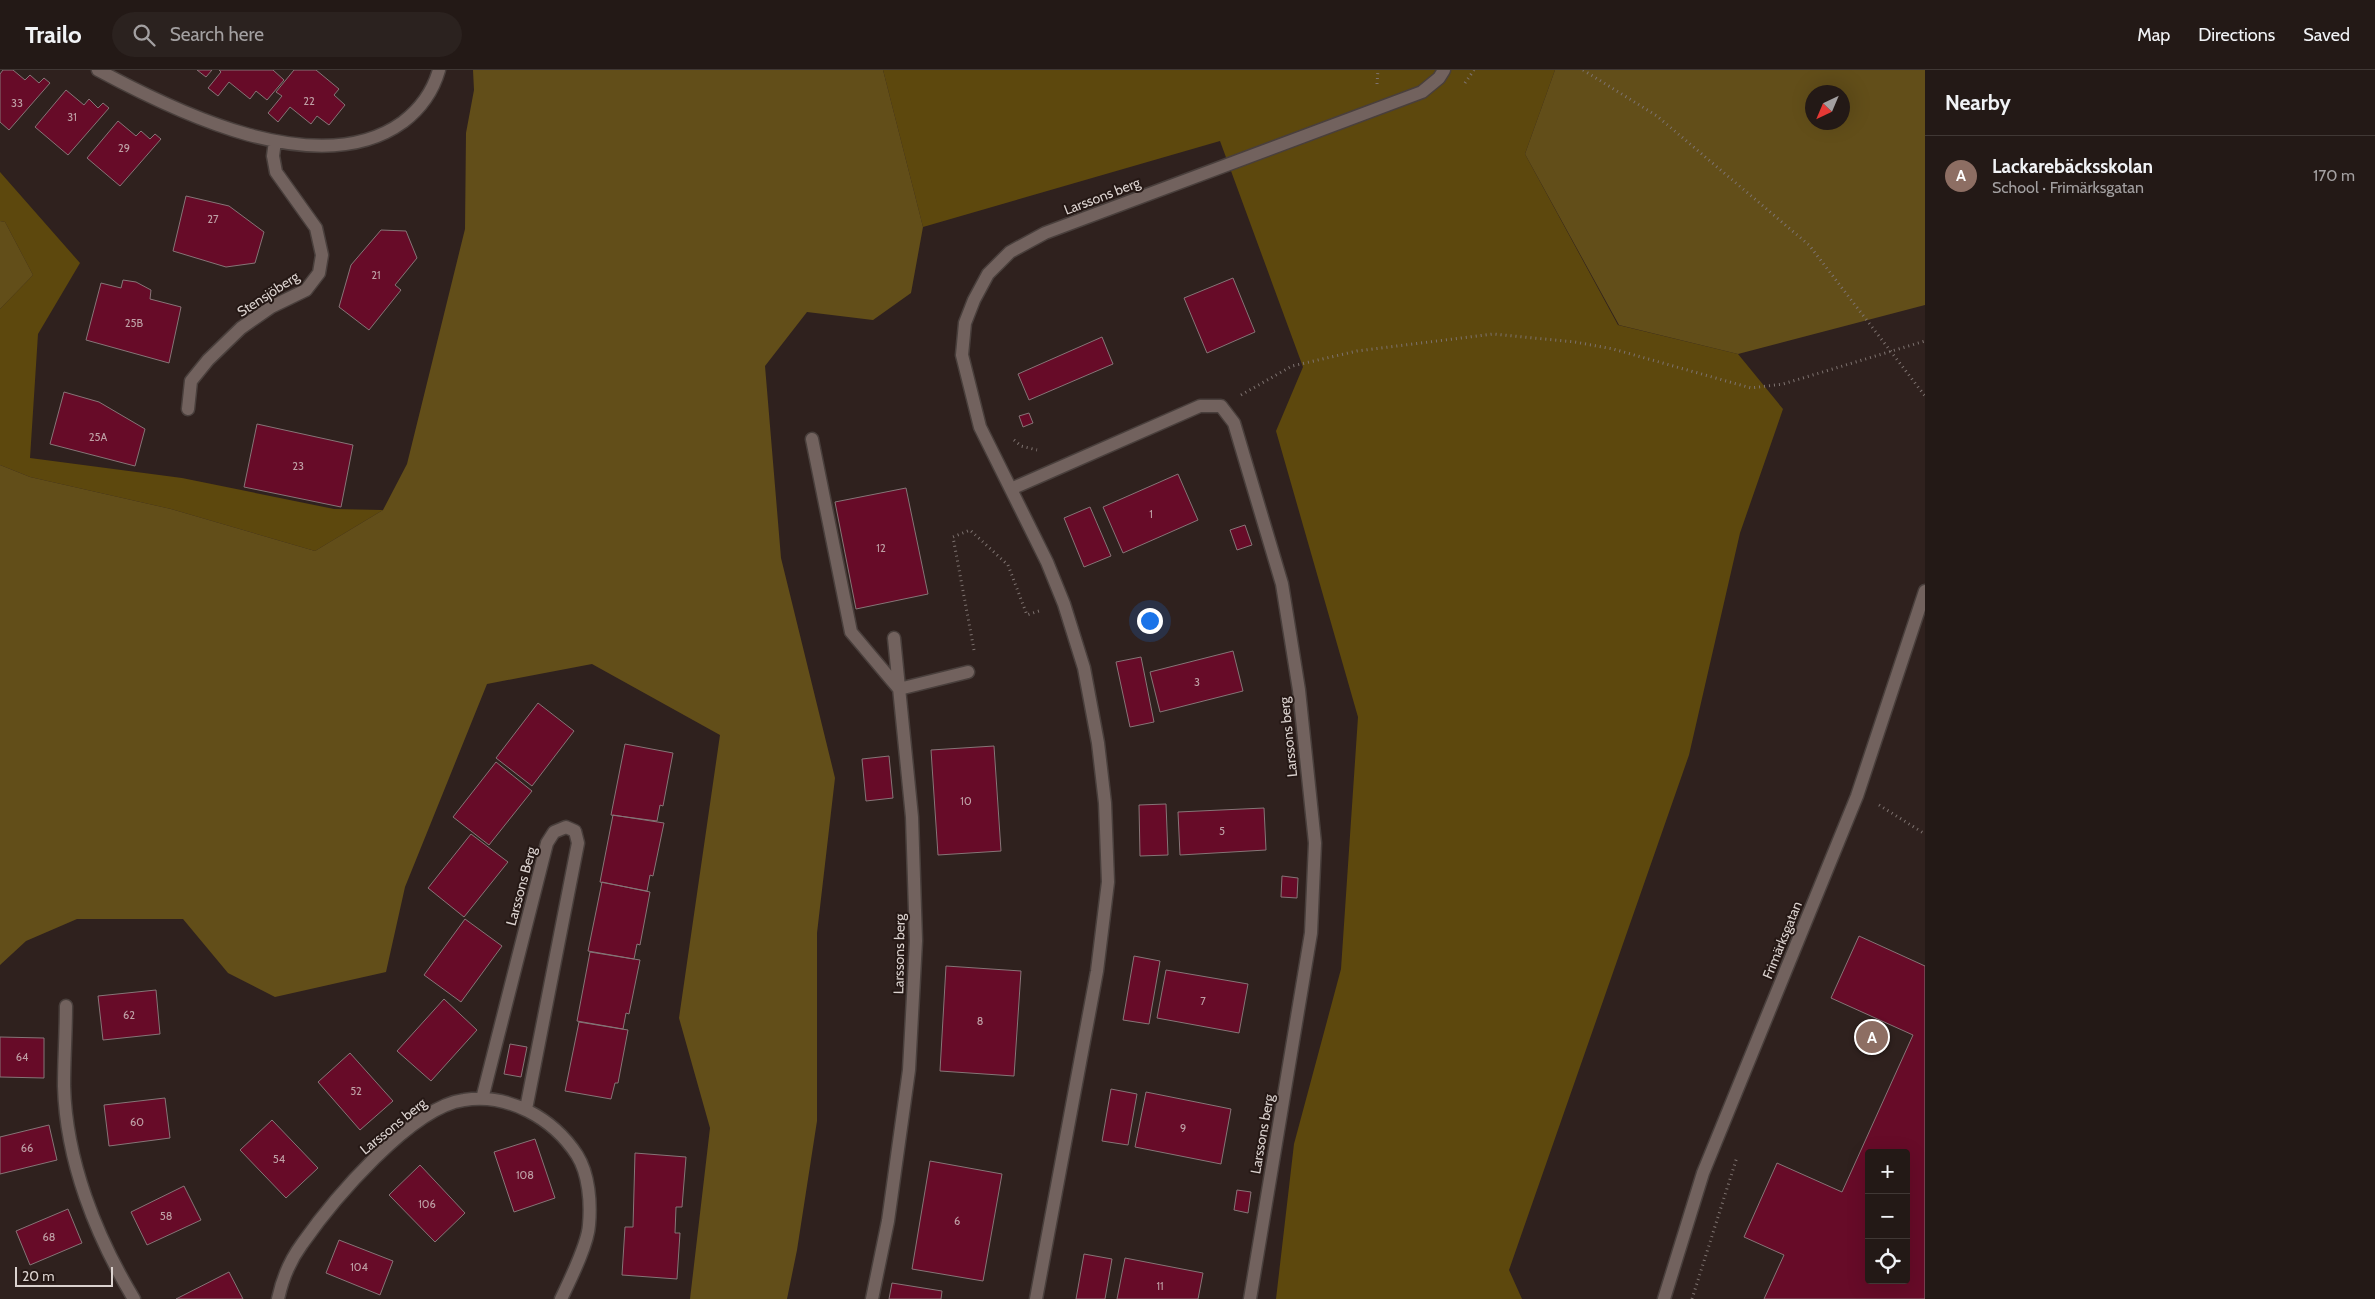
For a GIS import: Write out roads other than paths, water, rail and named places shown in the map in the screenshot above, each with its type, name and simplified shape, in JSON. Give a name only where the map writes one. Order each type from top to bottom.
[{"type":"street","points":[[98,70],[161,103],[214,124],[275,141],[330,146],[364,141],[388,132],[415,113],[429,94],[439,70]]},
{"type":"street","name":"Larssons berg","points":[[1036,1299],[1079,1076],[1108,882],[1105,803],[1098,743],[1084,668],[1064,604],[1047,562],[980,427],[962,355],[965,323],[974,300],[988,274],[1010,252],[1045,233],[1422,92],[1439,78],[1444,70]]},
{"type":"street","name":"Stensjöberg","points":[[188,409],[192,381],[208,360],[241,328],[271,307],[306,290],[319,273],[322,255],[316,228],[276,172],[273,156],[275,141]]},
{"type":"street","name":"Larssons berg","points":[[1011,489],[1200,406],[1221,406],[1234,423],[1282,584],[1299,690],[1314,844],[1311,933],[1250,1299]]},
{"type":"street","points":[[812,439],[851,632],[899,689],[968,672]]},
{"type":"street","name":"Frimärksgatan","points":[[1664,1299],[1703,1173],[1857,796],[1925,591]]},
{"type":"street","name":"Larssons berg","points":[[872,1299],[888,1221],[909,1070],[916,942],[912,817],[894,638]]},
{"type":"street","name":"Larssons Berg","points":[[482,1099],[547,843],[554,832],[566,827],[575,831],[578,843],[526,1109]]},
{"type":"street","points":[[66,1006],[64,1088],[78,1174],[112,1262],[134,1299]]},
{"type":"street","name":"Larssons berg","points":[[278,1299],[287,1270],[302,1244],[346,1188],[371,1162],[425,1117],[446,1104],[482,1099],[513,1104],[545,1120],[578,1156],[590,1192],[589,1227],[562,1299]]},
{"type":"place","name":"Lackarebäcksskolan","points":[[1872,1037]]}]
